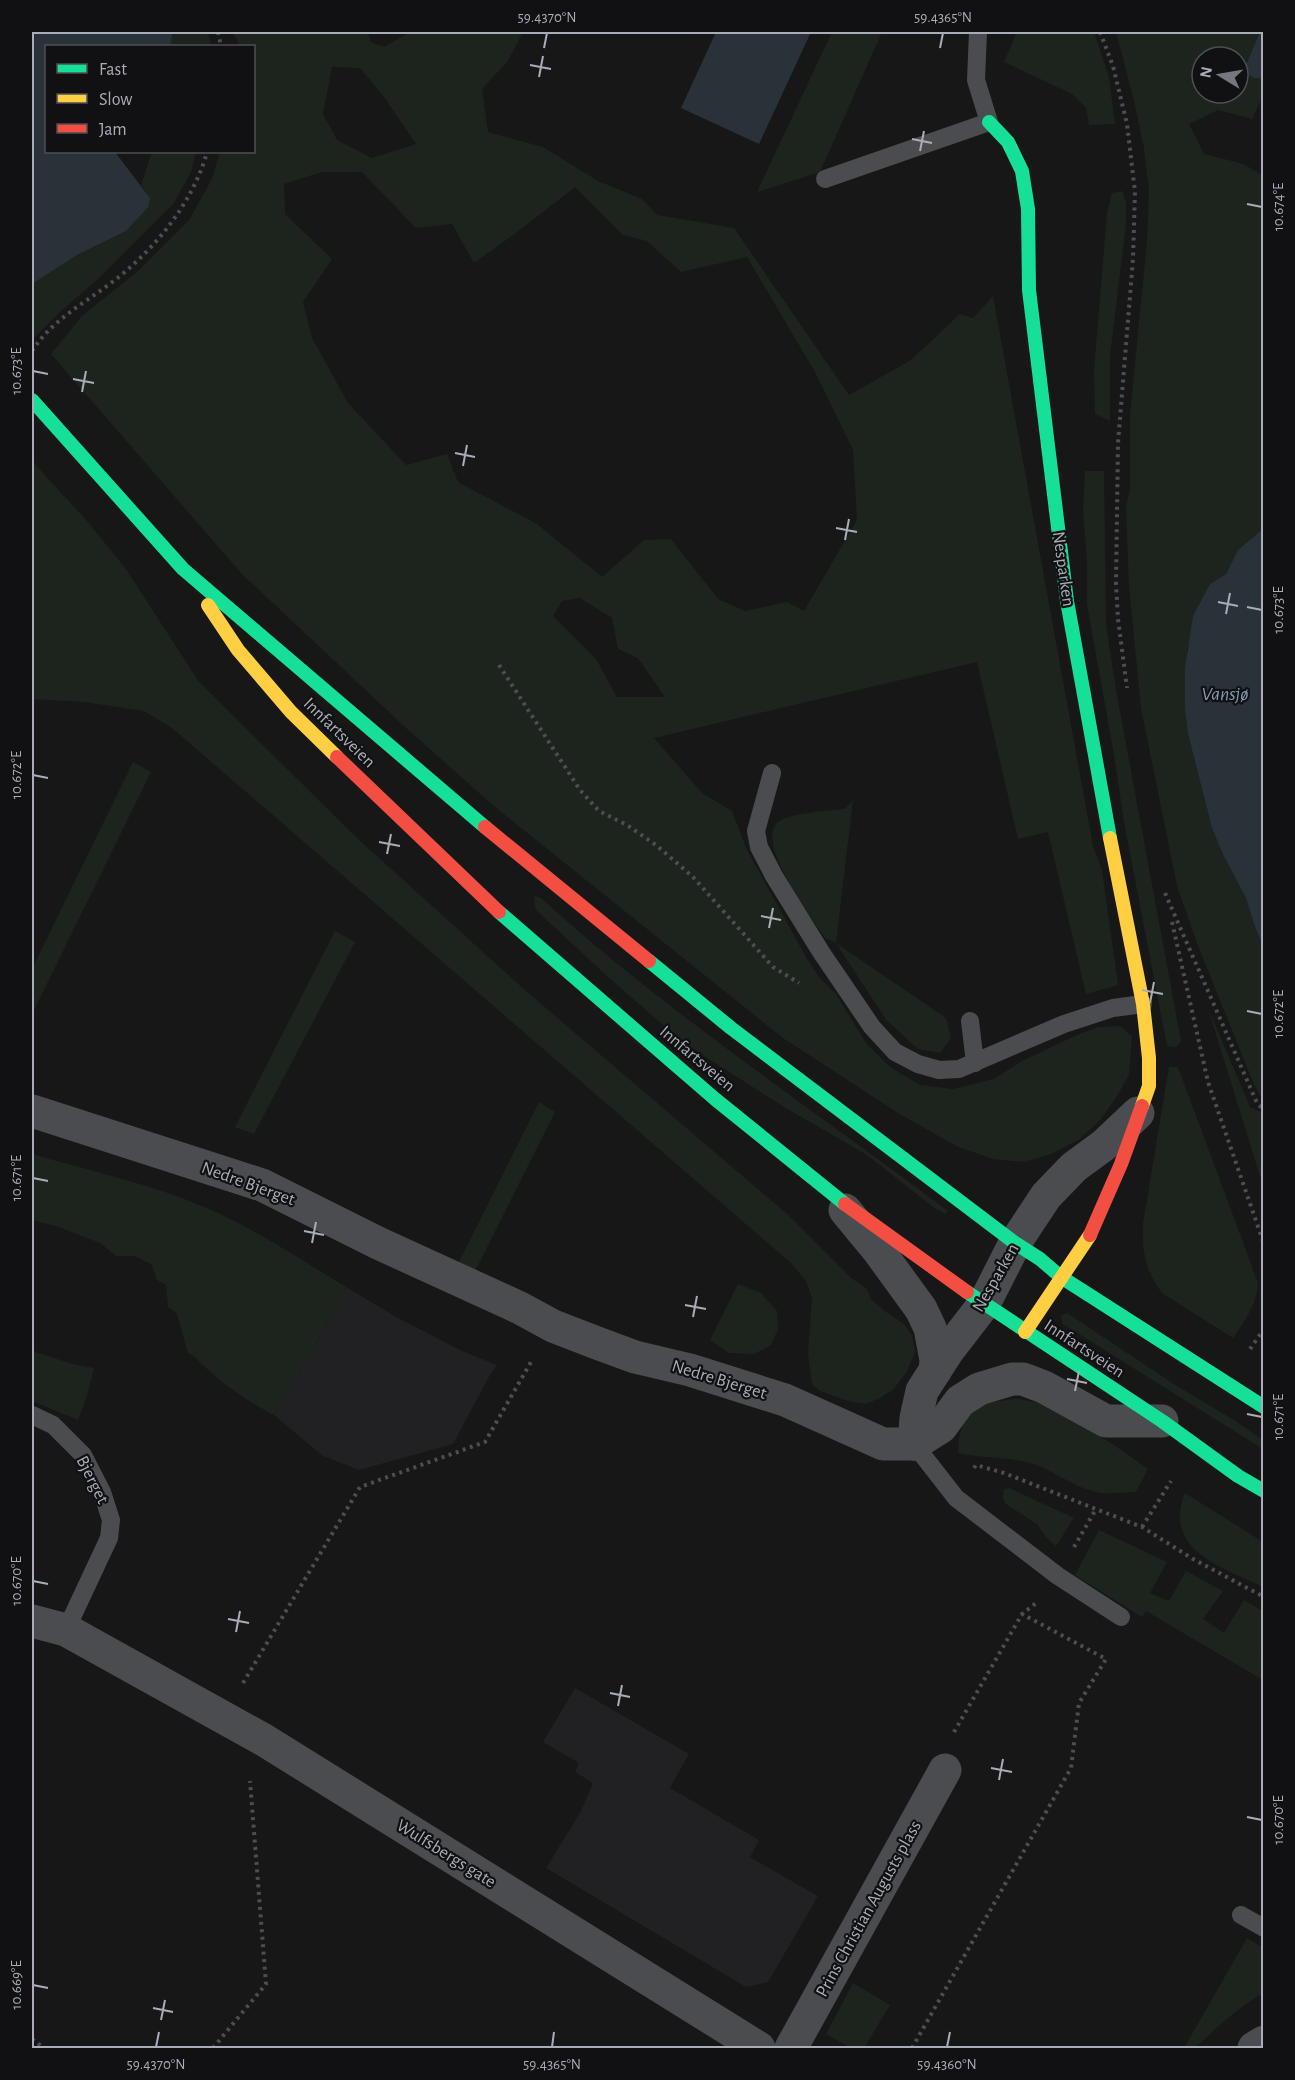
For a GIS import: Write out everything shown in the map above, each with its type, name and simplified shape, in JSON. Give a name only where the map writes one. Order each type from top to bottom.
[{"type":"main road","name":"Nesparken","points":[[989,122],[1008,142],[1022,171],[1028,209],[1029,290],[1067,601],[1103,804],[1143,1004],[1149,1058],[1149,1086],[1121,1164],[1092,1232],[1026,1332]]},
{"type":"main road","name":"Innfartsveien","points":[[32,400],[183,569],[467,812],[731,1028],[1061,1277],[1263,1407]]},
{"type":"main road","name":"Innfartsveien","points":[[183,569],[238,650],[291,712],[495,910],[706,1091],[833,1195],[984,1304],[1162,1421],[1238,1476],[1263,1491]]},
{"type":"street","name":"Nedre Bjerget","points":[[32,1111],[262,1185],[378,1243],[520,1308],[553,1326],[635,1357],[690,1370],[785,1400],[898,1444]]},
{"type":"street","name":"Nesparken","points":[[898,1444],[916,1418],[922,1391],[984,1304],[1015,1244],[1046,1196],[1074,1167],[1104,1145],[1138,1113]]},
{"type":"street","points":[[833,1195],[878,1250],[921,1309],[930,1328],[936,1360],[935,1371]]},
{"type":"street","points":[[898,1444],[941,1427],[960,1401],[979,1389],[1012,1379],[1023,1379],[1044,1387],[1106,1421],[1162,1421]]},
{"type":"street","points":[[32,1621],[66,1630]]},
{"type":"street","name":"Wulfsbergs gate","points":[[66,1630],[264,1740],[759,2049]]},
{"type":"street","name":"Prins Christian Augusts plass","points":[[791,2049],[945,1770]]},
{"type":"street","points":[[1254,2049],[1263,2042]]},
{"type":"lane","name":"Nesparken","points":[[978,32],[976,80],[989,122]]},
{"type":"lane","points":[[825,179],[989,122]]},
{"type":"lane","points":[[772,773],[756,831],[759,847],[774,876],[821,952],[872,1027],[895,1052],[918,1064],[939,1070],[958,1069],[1064,1024],[1113,1008],[1143,1004]]},
{"type":"lane","points":[[970,1021],[975,1063]]},
{"type":"lane","name":"Bjerget","points":[[32,1415],[53,1425],[83,1455],[102,1492],[111,1520],[109,1538],[66,1630]]},
{"type":"lane","points":[[898,1444],[956,1498],[1058,1576],[1121,1617]]},
{"type":"lane","points":[[1241,1915],[1263,1928]]},
{"type":"path","points":[[1100,32],[1113,66],[1127,124],[1136,192],[1133,259],[1118,443],[1116,584],[1118,619],[1128,690]]},
{"type":"path","points":[[32,351],[40,339],[63,316],[117,279],[157,242],[176,217],[207,153]]},
{"type":"path","points":[[499,665],[580,790],[599,811],[627,825],[656,845],[693,877],[773,967],[801,985]]},
{"type":"path","points":[[1263,1110],[1257,1102],[1165,891],[1208,1082],[1263,1244]]},
{"type":"path","points":[[224,1719],[244,1681],[360,1487],[485,1442],[553,1326]]},
{"type":"path","points":[[1249,1349],[1263,1329]]},
{"type":"path","points":[[1142,1527],[1171,1481]]},
{"type":"path","points":[[1058,1576],[1096,1509],[1142,1527],[1193,1559],[1263,1597]]},
{"type":"path","points":[[945,1770],[950,1739],[1022,1614],[1037,1602]]},
{"type":"path","points":[[912,2049],[1071,1768],[1079,1703],[1106,1659],[1022,1614]]},
{"type":"path","points":[[213,2049],[266,1984],[250,1778]]},
{"type":"path","points":[[32,2039],[44,2049]]},
{"type":"shaded area","points":[[173,32],[208,32],[211,45],[170,45]]},
{"type":"shaded area","points":[[233,32],[368,32],[371,42],[384,47],[410,32],[523,32],[507,62],[482,89],[488,132],[543,147],[598,181],[642,199],[657,215],[734,228],[849,395],[911,360],[960,314],[973,318],[993,296],[1093,846],[1102,870],[1118,985],[1086,994],[1048,832],[1018,839],[977,662],[654,738],[702,793],[732,811],[747,850],[807,959],[819,977],[836,994],[866,1043],[890,1067],[920,1085],[953,1089],[994,1079],[1022,1061],[1098,1027],[1120,1026],[1132,1036],[1129,1074],[1101,1119],[1080,1139],[1051,1154],[1024,1162],[993,1159],[956,1146],[898,1113],[783,1038],[495,807],[406,728],[241,573],[51,354],[82,316],[137,272],[189,220],[212,179],[220,153],[255,153],[255,45],[240,45]],"holes":[[[332,67],[360,68],[382,94],[416,144],[372,158],[337,140],[323,114]],[[322,172],[362,172],[416,228],[452,224],[474,263],[575,187],[623,235],[647,241],[681,272],[747,257],[815,372],[853,450],[857,520],[804,611],[787,602],[745,611],[718,599],[671,539],[644,540],[602,577],[537,524],[458,482],[447,454],[406,465],[348,403],[312,338],[303,302],[332,259],[285,214],[284,184]],[[580,598],[612,618],[618,649],[638,658],[665,697],[617,697],[596,659],[553,616],[562,601]]]},
{"type":"shaded area","points":[[832,32],[882,32],[820,172],[757,192]]},
{"type":"shaded area","points":[[1017,32],[1094,32],[1109,77],[1115,124],[1089,125],[1086,108],[1072,94],[1004,62]]},
{"type":"shaded area","points":[[1116,32],[1260,32],[1257,40],[1254,78],[1263,79],[1263,96],[1252,119],[1218,110],[1189,124],[1204,154],[1244,164],[1263,176],[1264,529],[1238,550],[1226,574],[1210,584],[1187,649],[1185,709],[1188,734],[1212,828],[1246,898],[1263,946],[1263,1100],[1255,1087],[1198,946],[1177,886],[1141,708],[1129,586],[1126,507],[1130,489],[1130,414],[1147,242],[1149,190],[1144,148]]},
{"type":"shaded area","points":[[152,153],[196,153],[191,172],[174,203],[99,278],[33,339],[32,284],[77,255],[126,231],[150,198],[141,185]]},
{"type":"shaded area","points":[[1122,191],[1126,202],[1126,224],[1110,355],[1110,421],[1095,414],[1094,370],[1107,213],[1112,193]]},
{"type":"shaded area","points":[[32,461],[87,521],[126,569],[199,682],[357,838],[526,991],[786,1213],[850,1277],[867,1289],[871,1299],[905,1325],[912,1336],[915,1352],[907,1371],[894,1389],[866,1404],[848,1401],[820,1391],[812,1384],[808,1354],[812,1298],[806,1281],[791,1263],[172,728],[144,711],[84,702],[32,699]]},
{"type":"shaded area","points":[[1085,471],[1104,471],[1106,624],[1116,690],[1181,1041],[1176,1047],[1167,1046],[1124,822],[1087,604],[1087,560],[1083,512]]},
{"type":"shaded area","points":[[133,762],[151,772],[32,1014],[32,969]]},
{"type":"shaded area","points":[[853,800],[836,943],[825,938],[788,881],[774,847],[772,833],[777,823],[790,816],[845,809]]},
{"type":"shaded area","points":[[535,896],[541,898],[589,940],[689,1020],[948,1211],[945,1214],[933,1207],[867,1155],[784,1107],[684,1043],[536,910]]},
{"type":"shaded area","points":[[335,931],[355,942],[254,1134],[235,1127]]},
{"type":"shaded area","points":[[836,943],[946,1018],[951,1038],[940,1053],[918,1049],[887,1021]]},
{"type":"shaded area","points":[[1208,1008],[1250,1107],[1263,1113],[1263,1186]]},
{"type":"shaded area","points":[[1169,1067],[1178,1067],[1258,1283],[1253,1305],[1233,1338],[1162,1293],[1146,1260],[1143,1224]]},
{"type":"shaded area","points":[[539,1102],[555,1112],[475,1271],[459,1262]]},
{"type":"shaded area","points":[[32,1154],[186,1199],[260,1235],[346,1287],[305,1364],[274,1415],[230,1388],[188,1353],[177,1314],[168,1307],[166,1285],[157,1280],[151,1264],[135,1256],[116,1256],[100,1243],[56,1226],[32,1220]]},
{"type":"shaded area","points":[[738,1284],[761,1293],[777,1311],[778,1329],[771,1345],[754,1354],[729,1353],[710,1340]]},
{"type":"shaded area","points":[[346,1287],[398,1318],[462,1351],[497,1365],[453,1444],[359,1470],[323,1456],[274,1415],[305,1364]]},
{"type":"shaded area","points":[[1067,1313],[1263,1440],[1263,1449],[1063,1324],[1062,1315]]},
{"type":"shaded area","points":[[32,1351],[76,1365],[94,1368],[78,1420],[32,1401]]},
{"type":"shaded area","points":[[1018,1399],[1050,1405],[1148,1469],[1136,1492],[1095,1492],[1026,1462],[958,1453],[962,1426],[973,1411],[992,1403]]},
{"type":"shaded area","points":[[1009,1488],[1074,1518],[1056,1546],[1037,1524],[1006,1504],[1003,1498],[1004,1489]]},
{"type":"shaded area","points":[[1185,1493],[1263,1542],[1263,1587],[1215,1564],[1189,1543],[1182,1529],[1180,1513]]},
{"type":"shaded area","points":[[1099,1530],[1167,1562],[1150,1593],[1169,1601],[1186,1571],[1223,1591],[1203,1619],[1224,1633],[1244,1600],[1263,1611],[1263,1641],[1260,1649],[1263,1651],[1263,1680],[1146,1611],[1142,1617],[1075,1575]]},
{"type":"shaded area","points":[[575,1688],[689,1754],[670,1788],[759,1840],[750,1857],[818,1896],[768,1982],[746,1987],[546,1868],[580,1813],[593,1783],[575,1772],[579,1763],[543,1742]]},
{"type":"shaded area","points":[[1247,1938],[1263,1948],[1263,1993],[1228,2018],[1195,2048],[1184,2048]]},
{"type":"shaded area","points":[[853,1983],[890,2005],[864,2048],[851,2048],[826,2034]]},
{"type":"water","points":[[32,32],[173,32],[170,45],[45,45],[45,153],[116,153],[150,198],[148,207],[126,231],[77,255],[32,284]]},
{"type":"water","points":[[716,32],[811,32],[759,144],[681,108]]},
{"type":"water","points":[[1260,32],[1263,32],[1263,79],[1250,76],[1250,56]]},
{"type":"water","name":"Vansjø","points":[[1263,529],[1263,946],[1246,898],[1212,828],[1188,734],[1185,709],[1185,668],[1193,616],[1210,584],[1226,574],[1238,550]]},
{"type":"traffic: fast","points":[[989,122],[1008,142],[1022,171],[1028,209],[1029,290],[1067,601],[1110,838]]},
{"type":"traffic: fast","points":[[32,400],[183,569],[485,827]]},
{"type":"traffic: fast","points":[[499,912],[715,1099],[845,1204]]},
{"type":"traffic: fast","points":[[649,961],[731,1028],[1061,1277],[1264,1407]]},
{"type":"traffic: fast","points":[[967,1292],[1162,1421],[1238,1476],[1264,1491]]},
{"type":"traffic: slow","points":[[208,605],[238,650],[291,712],[337,757]]},
{"type":"traffic: slow","points":[[1110,838],[1143,1004],[1149,1058],[1149,1086],[1142,1106]]},
{"type":"traffic: slow","points":[[1025,1332],[1090,1235]]},
{"type":"traffic: jam","points":[[337,757],[499,912]]},
{"type":"traffic: jam","points":[[485,827],[649,961]]},
{"type":"traffic: jam","points":[[1090,1235],[1121,1164],[1142,1106]]},
{"type":"traffic: jam","points":[[845,1204],[967,1292]]}]
